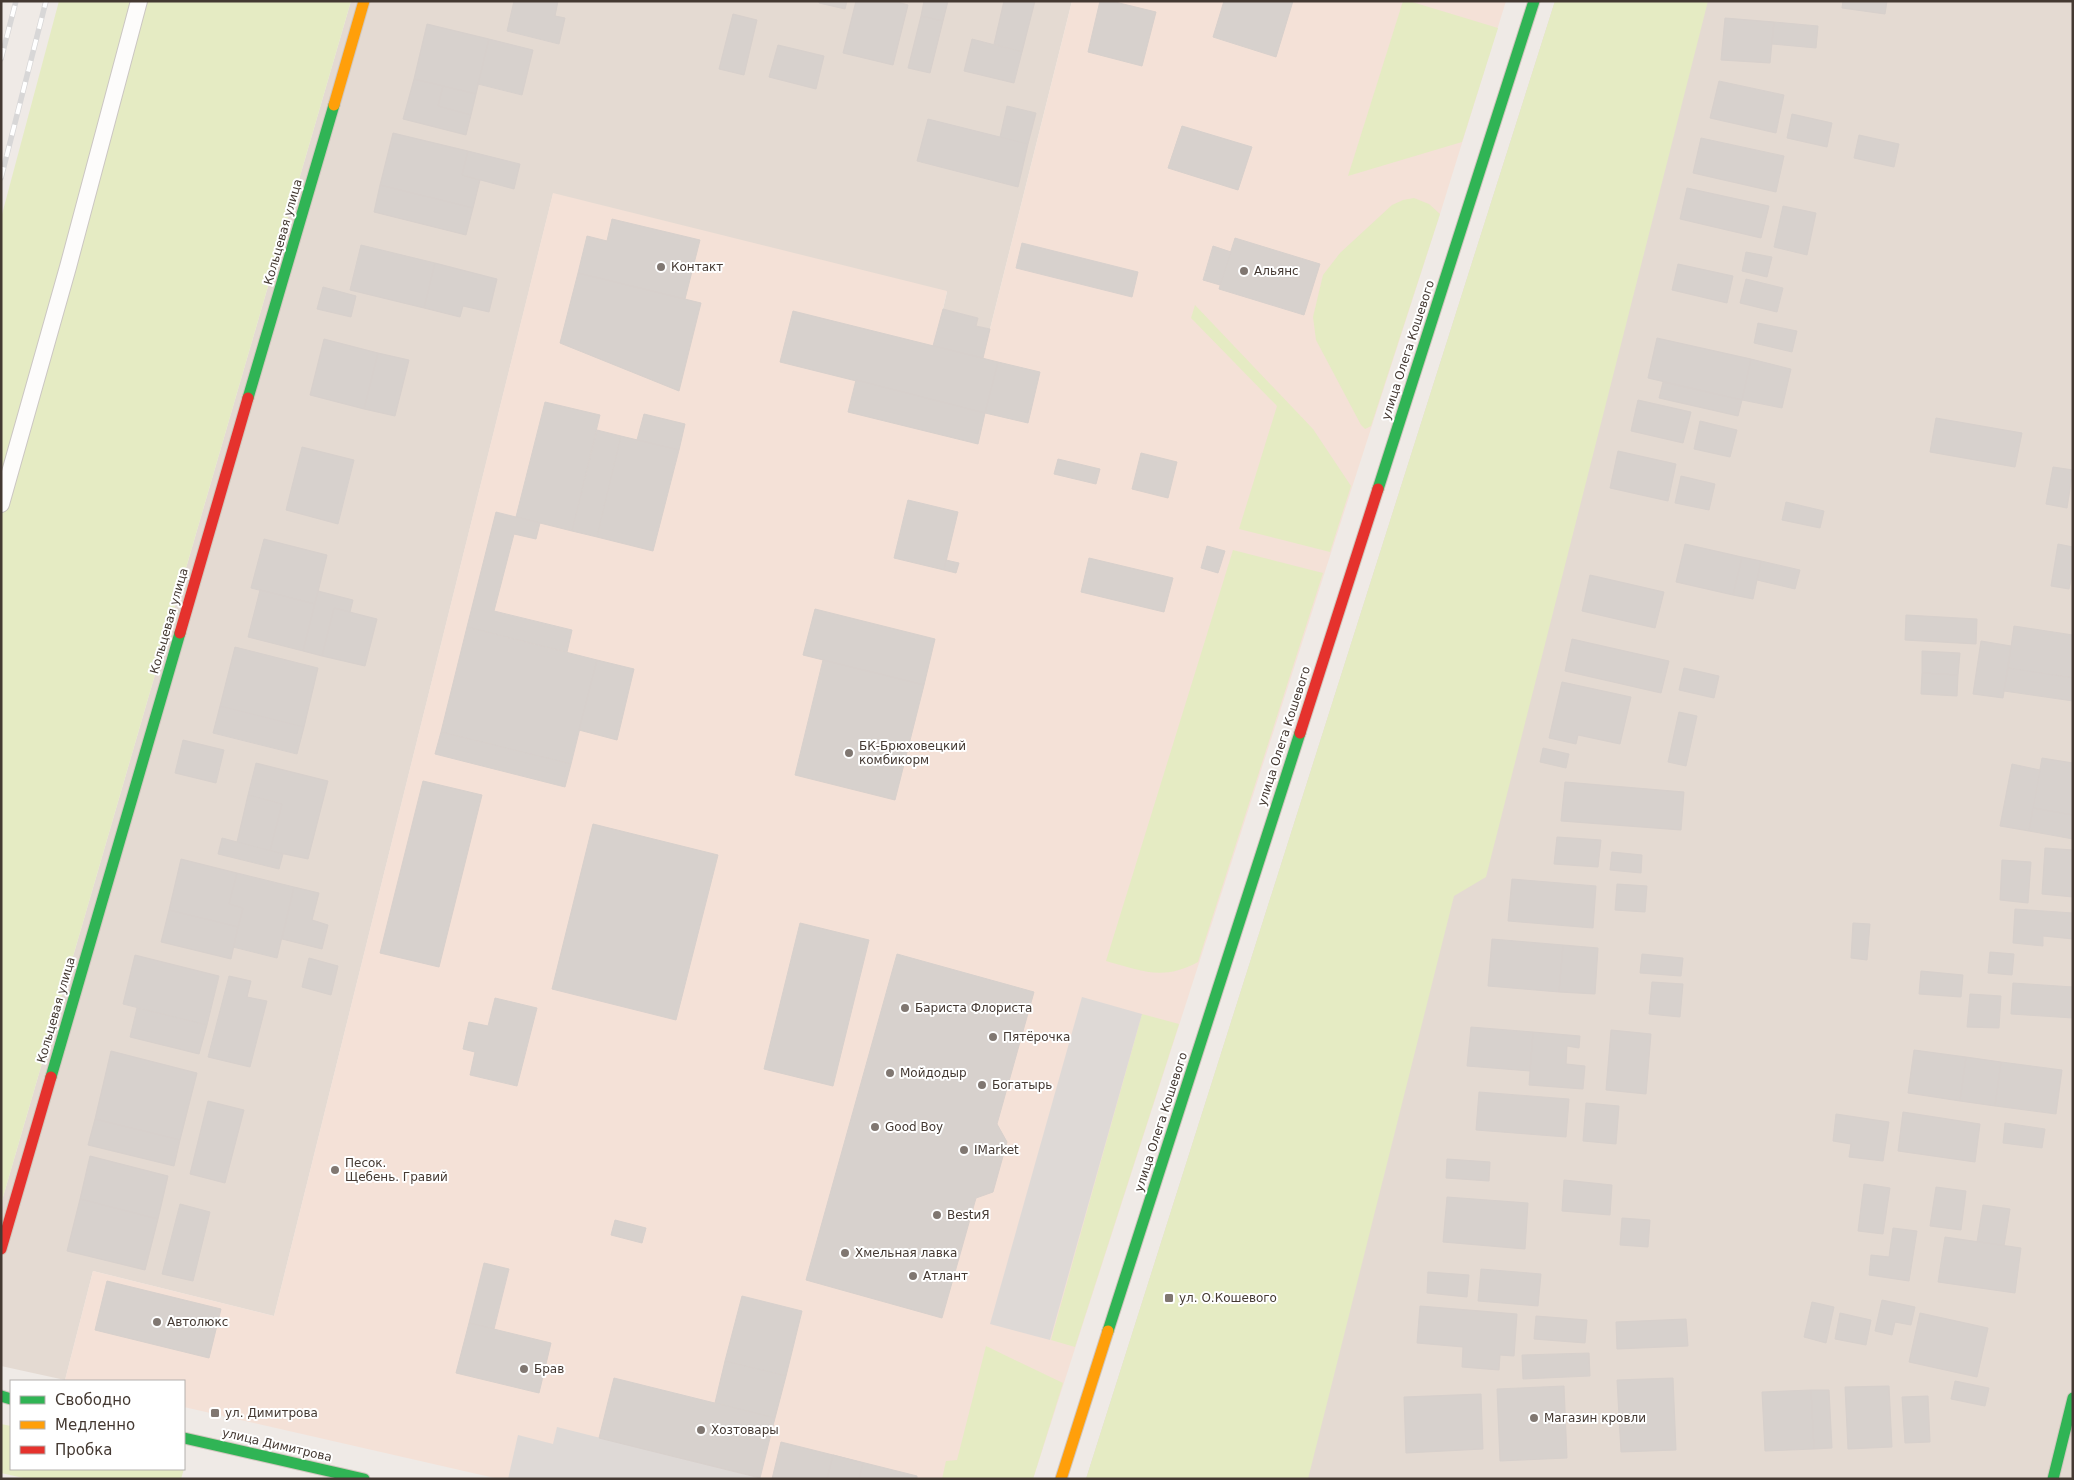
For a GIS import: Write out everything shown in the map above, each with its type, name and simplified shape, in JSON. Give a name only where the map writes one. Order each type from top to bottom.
[{"type":"street","name":"Кольцевая улица","points":[[1,1248],[364,1]]},
{"type":"street","name":"улица Олега Кошевого","points":[[1061,1479],[1534,1]]},
{"type":"street","points":[[2053,1479],[2073,1398]]},
{"type":"street","name":"улица Димитрова","points":[[185,1438],[364,1479]]},
{"type":"lane","points":[[1,504],[68,267],[138,1]]},
{"type":"shaded area","points":[[351,1],[1072,1],[990,329],[976,326],[978,318],[943,309],[947,292],[553,194],[274,1316],[93,1271],[65,1380],[1,1366],[1,1204]]},
{"type":"shaded area","points":[[1072,1],[1506,1],[1440,214],[1033,1479],[499,1479],[185,1407],[185,1380],[65,1380],[93,1271],[274,1316],[553,193],[947,291],[943,309],[978,318],[976,326],[990,329]]},
{"type":"shaded area","points":[[1555,1],[2073,1],[2073,1479],[1086,1479]]},
{"type":"shaded area","points":[[1082,997],[1142,1014],[1050,1340],[990,1324]]},
{"type":"shaded area","points":[[557,1427],[763,1479],[508,1479],[518,1435],[553,1444]]},
{"type":"green space","points":[[59,1],[351,1],[1,1204],[1,218]]},
{"type":"green space","points":[[1403,1],[1409,1],[1498,28],[1462,142],[1348,176]]},
{"type":"green space","points":[[1555,1],[1708,1],[1486,877],[1454,896],[1308,1479],[1086,1479]]},
{"type":"green space","points":[[1414,198],[1429,204],[1440,214],[1371,426],[1365,429],[1361,425],[1316,340],[1313,317],[1323,275],[1340,253],[1392,205]]},
{"type":"green space","points":[[1195,305],[1313,429],[1351,486],[1330,552],[1239,529],[1277,406],[1191,318]]},
{"type":"green space","points":[[1233,550],[1323,573],[1198,962],[1185,968],[1163,973],[1142,971],[1106,961]]},
{"type":"green space","points":[[1142,1014],[1179,1024],[1075,1347],[1051,1340]]},
{"type":"green space","points":[[986,1346],[1063,1383],[1033,1479],[942,1479],[946,1461],[957,1460]]},
{"type":"green space","points":[[1,1424],[10,1426],[10,1470],[184,1470],[181,1479],[28,1479],[1,1473]]},
{"type":"building","points":[[514,1],[558,1],[555,16],[565,18],[559,44],[507,31]]},
{"type":"building","points":[[819,1],[847,1],[845,9],[819,3]]},
{"type":"building","points":[[856,1],[894,1],[908,5],[893,65],[843,53]]},
{"type":"building","points":[[924,1],[948,1],[943,21],[921,16]]},
{"type":"building","points":[[1004,1],[1035,1],[1022,52],[994,44]]},
{"type":"building","points":[[1100,1],[1111,1],[1156,12],[1142,66],[1088,52]]},
{"type":"building","points":[[1224,1],[1293,1],[1276,57],[1213,37]]},
{"type":"building","points":[[1843,1],[1887,1],[1885,14],[1842,8]]},
{"type":"building","points":[[733,14],[757,20],[744,75],[719,69]]},
{"type":"building","points":[[921,16],[943,21],[930,73],[908,68]]},
{"type":"building","points":[[1725,18],[1774,22],[1770,63],[1721,60]]},
{"type":"building","points":[[1774,22],[1818,26],[1816,48],[1772,44]]},
{"type":"building","points":[[427,24],[489,39],[476,94],[414,79]]},
{"type":"building","points":[[489,39],[533,50],[522,95],[478,84]]},
{"type":"building","points":[[972,39],[1022,52],[1014,83],[964,71]]},
{"type":"building","points":[[778,45],[824,56],[816,89],[769,77]]},
{"type":"building","points":[[414,79],[443,86],[438,106],[471,115],[466,135],[403,119]]},
{"type":"building","points":[[1719,81],[1784,95],[1776,133],[1710,118]]},
{"type":"building","points":[[443,86],[476,94],[471,115],[438,106]]},
{"type":"building","points":[[1007,106],[1036,113],[1028,144],[1000,137]]},
{"type":"building","points":[[1792,114],[1832,123],[1827,147],[1787,138]]},
{"type":"building","points":[[928,119],[1028,144],[1018,187],[917,161]]},
{"type":"building","points":[[1182,126],[1252,147],[1238,190],[1168,168]]},
{"type":"building","points":[[393,133],[468,151],[462,175],[480,180],[473,208],[380,185]]},
{"type":"building","points":[[1859,135],[1899,144],[1894,167],[1854,158]]},
{"type":"building","points":[[1701,138],[1784,156],[1776,192],[1693,173]]},
{"type":"building","points":[[468,151],[520,164],[514,189],[462,175]]},
{"type":"building","points":[[380,185],[473,208],[466,235],[374,212]]},
{"type":"building","points":[[1687,188],[1769,206],[1761,238],[1680,219]]},
{"type":"building","points":[[1783,206],[1816,213],[1807,255],[1774,247]]},
{"type":"building","points":[[612,219],[700,240],[685,299],[578,273],[587,236],[607,241]]},
{"type":"building","points":[[1235,238],[1320,264],[1304,315],[1219,289]]},
{"type":"building","points":[[1022,243],[1138,272],[1132,297],[1016,268]]},
{"type":"building","points":[[361,245],[435,263],[424,308],[350,290]]},
{"type":"building","points":[[1213,246],[1231,252],[1220,285],[1203,280]]},
{"type":"building","points":[[1746,252],[1772,257],[1767,277],[1742,271]]},
{"type":"building","points":[[435,263],[497,279],[489,312],[463,306],[460,317],[424,308]]},
{"type":"building","points":[[1678,264],[1733,276],[1727,303],[1672,290]]},
{"type":"building","points":[[578,273],[701,303],[679,391],[560,343]]},
{"type":"building","points":[[1746,279],[1783,288],[1777,312],[1740,303]]},
{"type":"building","points":[[323,287],[356,296],[351,317],[317,309]]},
{"type":"building","points":[[943,309],[978,318],[976,326],[990,329],[983,358],[933,346]]},
{"type":"building","points":[[793,311],[998,362],[985,413],[780,362]]},
{"type":"building","points":[[1758,323],[1797,331],[1792,352],[1754,343]]},
{"type":"building","points":[[1657,338],[1751,359],[1742,400],[1648,378]]},
{"type":"building","points":[[324,339],[378,353],[364,409],[310,395]]},
{"type":"building","points":[[378,353],[409,360],[395,416],[364,409]]},
{"type":"building","points":[[1751,359],[1791,369],[1782,408],[1742,400]]},
{"type":"building","points":[[998,362],[1040,372],[1028,423],[985,413]]},
{"type":"building","points":[[856,380],[985,413],[978,444],[848,412]]},
{"type":"building","points":[[1663,382],[1742,400],[1738,416],[1659,398]]},
{"type":"building","points":[[1638,400],[1691,412],[1683,443],[1631,431]]},
{"type":"building","points":[[545,402],[600,415],[572,531],[516,517]]},
{"type":"building","points":[[644,414],[685,424],[679,450],[637,440]]},
{"type":"building","points":[[1936,418],[2022,433],[2015,467],[1930,452]]},
{"type":"building","points":[[1700,421],[1737,430],[1730,457],[1694,449]]},
{"type":"building","points":[[597,430],[621,436],[597,537],[572,531]]},
{"type":"building","points":[[621,436],[679,450],[653,551],[597,537]]},
{"type":"building","points":[[302,447],[354,460],[338,524],[286,510]]},
{"type":"building","points":[[1618,451],[1676,464],[1668,501],[1610,488]]},
{"type":"building","points":[[1141,453],[1177,462],[1168,498],[1132,489]]},
{"type":"building","points":[[1058,459],[1100,469],[1096,484],[1054,474]]},
{"type":"building","points":[[2053,467],[2073,470],[2067,508],[2046,504]]},
{"type":"building","points":[[1681,476],[1715,484],[1709,510],[1675,503]]},
{"type":"building","points":[[908,500],[958,512],[944,570],[894,558]]},
{"type":"building","points":[[1786,502],[1824,511],[1820,528],[1782,520]]},
{"type":"building","points":[[496,512],[540,523],[536,539],[514,534],[494,611],[572,630],[567,652],[467,627]]},
{"type":"building","points":[[264,539],[327,555],[315,604],[251,588]]},
{"type":"building","points":[[1685,544],[1742,557],[1733,595],[1676,582]]},
{"type":"building","points":[[2058,544],[2073,547],[2073,571],[2069,589],[2051,586]]},
{"type":"building","points":[[1207,546],[1225,551],[1218,573],[1201,568]]},
{"type":"building","points":[[1742,557],[1761,561],[1753,599],[1733,595]]},
{"type":"building","points":[[1089,558],[1173,578],[1164,612],[1081,592]]},
{"type":"building","points":[[946,560],[959,563],[956,573],[944,570]]},
{"type":"building","points":[[1761,561],[1800,570],[1795,589],[1757,580]]},
{"type":"building","points":[[1590,575],[1664,592],[1655,628],[1582,611]]},
{"type":"building","points":[[260,590],[315,604],[303,651],[248,637]]},
{"type":"building","points":[[318,591],[353,600],[350,612],[334,608],[322,656],[303,651]]},
{"type":"building","points":[[334,608],[377,619],[365,666],[322,656]]},
{"type":"building","points":[[815,609],[935,639],[924,685],[803,655]]},
{"type":"building","points":[[1906,615],[1977,619],[1976,644],[1905,640]]},
{"type":"building","points":[[2014,626],[2073,635],[2073,678],[2008,668]]},
{"type":"building","points":[[467,627],[597,660],[571,764],[441,732]]},
{"type":"building","points":[[1572,639],[1669,661],[1661,693],[1565,671]]},
{"type":"building","points":[[1981,641],[2011,646],[2003,698],[1973,694]]},
{"type":"building","points":[[235,647],[318,668],[304,727],[220,706]]},
{"type":"building","points":[[1922,651],[1960,653],[1958,675],[1922,673]]},
{"type":"building","points":[[597,660],[634,669],[617,740],[579,730]]},
{"type":"building","points":[[823,660],[924,685],[895,800],[795,775]]},
{"type":"building","points":[[1684,668],[1719,676],[1714,698],[1679,690]]},
{"type":"building","points":[[2008,668],[2073,678],[2073,701],[2004,691]]},
{"type":"building","points":[[1922,673],[1958,675],[1957,696],[1921,694]]},
{"type":"building","points":[[1562,682],[1631,697],[1620,744],[1578,735],[1576,744],[1549,738]]},
{"type":"building","points":[[220,706],[304,727],[297,754],[213,733]]},
{"type":"building","points":[[1679,712],[1697,716],[1686,766],[1668,762]]},
{"type":"building","points":[[441,732],[571,764],[565,787],[435,754]]},
{"type":"building","points":[[183,740],[224,750],[216,783],[175,773]]},
{"type":"building","points":[[1543,748],[1569,754],[1566,768],[1540,762]]},
{"type":"building","points":[[2042,758],[2073,763],[2073,815],[2033,808]]},
{"type":"building","points":[[256,763],[328,781],[308,859],[270,851],[282,804],[248,795]]},
{"type":"building","points":[[2012,764],[2040,770],[2029,831],[2000,826]]},
{"type":"building","points":[[423,781],[482,795],[439,967],[380,953]]},
{"type":"building","points":[[1565,782],[1684,792],[1681,830],[1561,821]]},
{"type":"building","points":[[248,795],[282,804],[270,851],[237,842]]},
{"type":"building","points":[[2033,808],[2073,815],[2073,839],[2029,831]]},
{"type":"building","points":[[593,824],[718,855],[676,1020],[552,989]]},
{"type":"building","points":[[1557,837],[1601,840],[1598,867],[1554,864]]},
{"type":"building","points":[[222,838],[283,854],[279,869],[218,854]]},
{"type":"building","points":[[2045,848],[2073,850],[2073,897],[2042,894]]},
{"type":"building","points":[[1612,852],[1642,855],[1641,873],[1610,870]]},
{"type":"building","points":[[181,859],[237,873],[229,904],[243,908],[238,927],[169,910]]},
{"type":"building","points":[[2002,860],[2031,862],[2028,903],[2000,900]]},
{"type":"building","points":[[237,873],[294,887],[277,958],[233,947],[243,908],[229,904]]},
{"type":"building","points":[[1512,879],[1596,886],[1593,928],[1508,921]]},
{"type":"building","points":[[1617,884],[1647,886],[1645,912],[1615,910]]},
{"type":"building","points":[[294,887],[319,893],[312,920],[328,925],[322,949],[282,939]]},
{"type":"building","points":[[2015,909],[2073,913],[2073,939],[2043,936],[2043,946],[2013,943]]},
{"type":"building","points":[[169,910],[238,927],[231,959],[161,942]]},
{"type":"building","points":[[800,923],[869,940],[833,1086],[764,1069]]},
{"type":"building","points":[[1853,923],[1870,924],[1867,960],[1851,958]]},
{"type":"building","points":[[1492,939],[1563,945],[1559,992],[1488,986]]},
{"type":"building","points":[[1563,945],[1598,948],[1595,994],[1559,992]]},
{"type":"building","points":[[1990,952],[2014,954],[2012,975],[1988,973]]},
{"type":"building","points":[[897,954],[1034,992],[997,1124],[1007,1142],[993,1192],[976,1198],[942,1318],[806,1280]]},
{"type":"building","points":[[1642,954],[1683,958],[1681,976],[1640,973]]},
{"type":"building","points":[[135,955],[219,976],[207,1025],[123,1004]]},
{"type":"building","points":[[309,958],[338,966],[331,995],[302,987]]},
{"type":"building","points":[[1921,971],[1963,975],[1961,997],[1919,994]]},
{"type":"building","points":[[229,976],[251,981],[247,997],[267,1001],[250,1067],[208,1057]]},
{"type":"building","points":[[1652,982],[1683,984],[1680,1017],[1649,1014]]},
{"type":"building","points":[[2013,983],[2073,987],[2073,1018],[2011,1014]]},
{"type":"building","points":[[1970,994],[2001,996],[1999,1028],[1967,1027]]},
{"type":"building","points":[[495,998],[537,1008],[517,1086],[470,1075],[475,1052],[463,1049],[469,1022],[488,1026]]},
{"type":"building","points":[[137,1008],[207,1025],[199,1054],[130,1037]]},
{"type":"building","points":[[1471,1027],[1533,1032],[1530,1071],[1467,1066]]},
{"type":"building","points":[[1611,1030],[1651,1034],[1646,1094],[1606,1090]]},
{"type":"building","points":[[1533,1032],[1580,1036],[1579,1048],[1567,1046],[1566,1064],[1585,1066],[1583,1089],[1529,1085]]},
{"type":"building","points":[[1914,1050],[1966,1057],[1960,1101],[1908,1093]]},
{"type":"building","points":[[111,1051],[197,1073],[180,1140],[95,1119]]},
{"type":"building","points":[[1966,1057],[2001,1062],[1995,1106],[1960,1101]]},
{"type":"building","points":[[2001,1062],[2062,1070],[2056,1114],[1995,1106]]},
{"type":"building","points":[[1479,1092],[1569,1099],[1566,1137],[1476,1130]]},
{"type":"building","points":[[208,1101],[244,1110],[225,1183],[190,1174]]},
{"type":"building","points":[[1586,1103],[1619,1106],[1616,1144],[1583,1141]]},
{"type":"building","points":[[1903,1112],[1980,1124],[1975,1162],[1898,1151]]},
{"type":"building","points":[[1836,1114],[1889,1122],[1883,1161],[1849,1157],[1851,1144],[1833,1141]]},
{"type":"building","points":[[95,1119],[180,1140],[174,1166],[88,1145]]},
{"type":"building","points":[[2005,1123],[2045,1129],[2042,1148],[2003,1143]]},
{"type":"building","points":[[90,1156],[168,1176],[158,1219],[80,1199]]},
{"type":"building","points":[[1447,1159],[1490,1162],[1489,1181],[1446,1178]]},
{"type":"building","points":[[1564,1180],[1612,1185],[1610,1215],[1562,1211]]},
{"type":"building","points":[[1864,1184],[1890,1188],[1883,1234],[1858,1231]]},
{"type":"building","points":[[1936,1187],[1966,1191],[1961,1230],[1930,1226]]},
{"type":"building","points":[[1447,1197],[1528,1203],[1525,1249],[1443,1242]]},
{"type":"building","points":[[80,1199],[158,1219],[145,1270],[67,1251]]},
{"type":"building","points":[[180,1204],[210,1212],[193,1281],[162,1274]]},
{"type":"building","points":[[1983,1205],[2010,1209],[2004,1246],[1977,1242]]},
{"type":"building","points":[[1622,1218],[1650,1220],[1648,1247],[1620,1245]]},
{"type":"building","points":[[615,1220],[646,1228],[642,1243],[611,1235]]},
{"type":"building","points":[[1893,1228],[1917,1231],[1909,1281],[1869,1275],[1871,1255],[1889,1257]]},
{"type":"building","points":[[1945,1237],[2021,1248],[2015,1293],[1938,1282]]},
{"type":"building","points":[[484,1263],[509,1269],[494,1329],[469,1323]]},
{"type":"building","points":[[1481,1269],[1541,1274],[1538,1306],[1478,1301]]},
{"type":"building","points":[[1428,1272],[1469,1275],[1467,1297],[1427,1293]]},
{"type":"building","points":[[107,1281],[221,1309],[209,1358],[95,1330]]},
{"type":"building","points":[[742,1296],[802,1311],[786,1376],[725,1361]]},
{"type":"building","points":[[1882,1300],[1915,1307],[1911,1325],[1895,1322],[1892,1335],[1875,1331]]},
{"type":"building","points":[[1812,1302],[1834,1307],[1826,1343],[1804,1337]]},
{"type":"building","points":[[1420,1306],[1517,1314],[1514,1356],[1500,1355],[1499,1370],[1462,1367],[1463,1347],[1417,1343]]},
{"type":"building","points":[[1840,1313],[1871,1320],[1866,1345],[1835,1339]]},
{"type":"building","points":[[1920,1313],[1988,1328],[1977,1377],[1909,1362]]},
{"type":"building","points":[[1536,1316],[1587,1320],[1585,1343],[1534,1339]]},
{"type":"building","points":[[1686,1319],[1688,1346],[1617,1349],[1616,1322]]},
{"type":"building","points":[[469,1323],[551,1343],[539,1393],[456,1373]]},
{"type":"building","points":[[1589,1353],[1590,1376],[1523,1379],[1522,1355]]},
{"type":"building","points":[[725,1361],[786,1376],[775,1418],[715,1403]]},
{"type":"building","points":[[614,1378],[775,1418],[760,1478],[599,1438]]},
{"type":"building","points":[[1673,1378],[1676,1450],[1621,1452],[1617,1380]]},
{"type":"building","points":[[1955,1381],[1989,1388],[1985,1406],[1951,1399]]},
{"type":"building","points":[[1564,1386],[1567,1458],[1500,1461],[1497,1389]]},
{"type":"building","points":[[1889,1386],[1892,1447],[1848,1449],[1845,1387]]},
{"type":"building","points":[[1811,1390],[1814,1449],[1765,1451],[1762,1392]]},
{"type":"building","points":[[1811,1390],[1829,1390],[1832,1448],[1814,1449]]},
{"type":"building","points":[[1481,1394],[1483,1449],[1406,1453],[1404,1397]]},
{"type":"building","points":[[1928,1396],[1930,1442],[1905,1443],[1902,1397]]},
{"type":"building","points":[[781,1442],[917,1476],[917,1479],[772,1479]]},
{"type":"building","points":[[833,1455],[863,1463],[859,1479],[827,1479]]},
{"type":"railway","points":[[1,59],[16,1]]},
{"type":"railway","points":[[1,178],[46,1]]},
{"type":"traffic: fast","points":[[1378,489],[1534,1]]},
{"type":"traffic: fast","points":[[248,398],[334,105]]},
{"type":"traffic: fast","points":[[51,1077],[180,633]]},
{"type":"traffic: fast","points":[[1108,1331],[1300,733]]},
{"type":"traffic: fast","points":[[1,1396],[10,1399]]},
{"type":"traffic: fast","points":[[2053,1479],[2073,1398]]},
{"type":"traffic: fast","points":[[185,1438],[364,1479]]},
{"type":"traffic: slow","points":[[334,105],[364,1]]},
{"type":"traffic: slow","points":[[1061,1479],[1108,1331]]},
{"type":"traffic: jam","points":[[180,633],[248,398]]},
{"type":"traffic: jam","points":[[1300,733],[1378,489]]},
{"type":"traffic: jam","points":[[1,1249],[51,1077]]},
{"type":"place","name":"Контакт","points":[[661,267]]},
{"type":"place","name":"Альянс","points":[[1244,271]]},
{"type":"place","name":"БК-Брюховецкий комбикорм","points":[[849,753]]},
{"type":"place","name":"Бариста Флориста","points":[[905,1008]]},
{"type":"place","name":"Пятёрочка","points":[[993,1037]]},
{"type":"place","name":"Мойдодыр","points":[[890,1073]]},
{"type":"place","name":"Богатырь","points":[[982,1085]]},
{"type":"place","name":"Good Boy","points":[[875,1127]]},
{"type":"place","name":"IMarket","points":[[964,1150]]},
{"type":"place","name":"Песок. Щебень. Гравий","points":[[335,1170]]},
{"type":"place","name":"BestиЯ","points":[[937,1215]]},
{"type":"place","name":"Хмельная лавка","points":[[845,1253]]},
{"type":"place","name":"Атлант","points":[[913,1276]]},
{"type":"place","name":"ул. О.Кошевого","points":[[1169,1298]]},
{"type":"place","name":"Автолюкс","points":[[157,1322]]},
{"type":"place","name":"Брав","points":[[524,1369]]},
{"type":"place","name":"ул. Димитрова","points":[[215,1413]]},
{"type":"place","name":"Магазин кровли","points":[[1534,1418]]},
{"type":"place","name":"Хозтовары","points":[[701,1430]]}]
